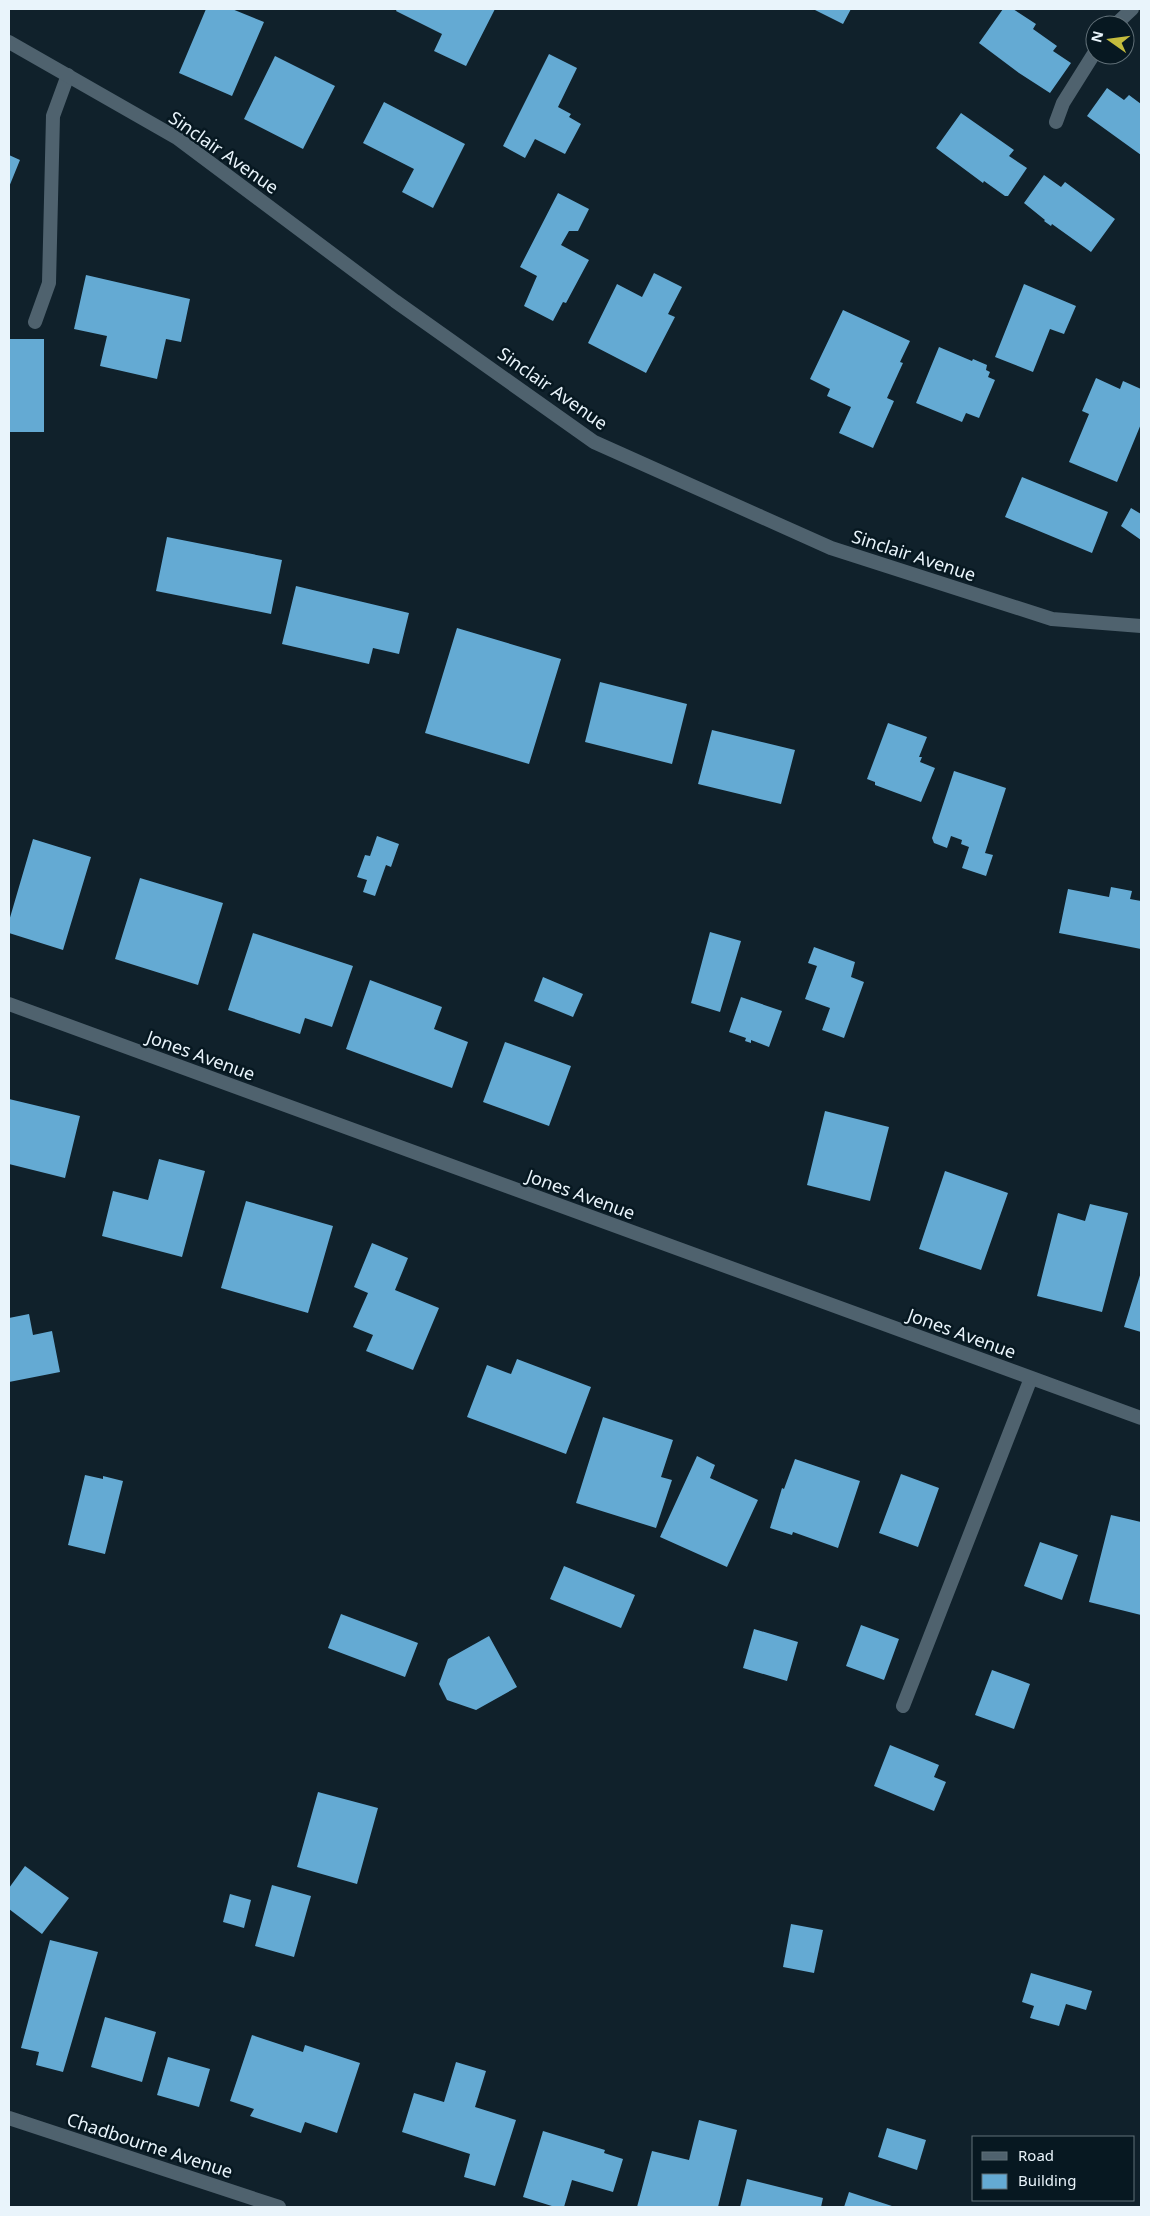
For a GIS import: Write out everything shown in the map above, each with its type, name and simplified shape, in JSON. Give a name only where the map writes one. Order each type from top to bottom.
[{"type":"street","name":"Sinclair Avenue","points":[[9,42],[177,138],[395,301],[594,442],[831,548],[1052,619],[1141,626]]},
{"type":"street","points":[[1056,122],[1063,103],[1087,65]]},
{"type":"street","points":[[35,322],[49,283],[54,116],[68,75]]},
{"type":"street","name":"Jones Avenue","points":[[9,1004],[1141,1418]]},
{"type":"street","points":[[903,1706],[1031,1378]]},
{"type":"street","name":"Chadbourne Avenue","points":[[9,2118],[279,2207]]},
{"type":"building","points":[[206,9],[232,9],[264,22],[232,96],[179,73]]},
{"type":"building","points":[[397,9],[495,9],[466,66],[434,51],[442,34],[396,11]]},
{"type":"building","points":[[813,9],[851,9],[843,24]]},
{"type":"building","points":[[1003,9],[1013,9],[1036,24],[1033,29],[1057,46],[1053,51],[1071,63],[1050,93],[979,43]]},
{"type":"building","points":[[549,54],[577,68],[558,107],[571,114],[569,117],[581,124],[565,154],[535,139],[525,158],[503,146]]},
{"type":"building","points":[[275,56],[335,86],[303,149],[244,119]]},
{"type":"building","points":[[1107,88],[1124,100],[1129,95],[1141,104],[1141,155],[1087,116]]},
{"type":"building","points":[[384,102],[465,144],[433,208],[402,192],[414,169],[363,143]]},
{"type":"building","points":[[961,113],[1014,150],[1009,156],[1027,168],[1008,196],[1005,196],[984,181],[983,183],[936,148]]},
{"type":"building","points":[[9,155],[20,160],[9,187]]},
{"type":"building","points":[[1044,175],[1061,187],[1065,182],[1115,219],[1091,252],[1052,224],[1051,226],[1044,221],[1024,203]]},
{"type":"building","points":[[558,193],[589,209],[578,231],[569,231],[561,245],[589,260],[566,303],[563,302],[553,321],[524,306],[537,276],[520,267]]},
{"type":"building","points":[[654,273],[682,287],[668,314],[675,317],[646,373],[588,343],[617,284],[642,297]]},
{"type":"building","points":[[86,275],[190,299],[181,342],[166,339],[157,379],[100,366],[107,336],[74,329]]},
{"type":"building","points":[[1024,284],[1076,306],[1064,334],[1050,329],[1033,372],[995,357]]},
{"type":"building","points":[[843,310],[910,341],[900,362],[903,363],[887,398],[894,401],[873,448],[839,433],[851,407],[827,396],[830,389],[810,379]]},
{"type":"building","points":[[9,339],[44,339],[44,432],[9,432]]},
{"type":"building","points":[[939,347],[972,361],[973,359],[987,365],[986,370],[990,372],[988,377],[995,380],[979,418],[966,413],[962,422],[916,403]]},
{"type":"building","points":[[1096,378],[1120,389],[1123,381],[1141,389],[1141,424],[1117,482],[1069,462],[1089,414],[1082,411]]},
{"type":"building","points":[[1022,477],[1108,512],[1092,553],[1005,517]]},
{"type":"building","points":[[1131,508],[1141,514],[1141,540],[1121,526]]},
{"type":"building","points":[[167,537],[282,560],[271,614],[156,591]]},
{"type":"building","points":[[296,586],[409,613],[399,654],[373,648],[369,664],[282,644]]},
{"type":"building","points":[[457,628],[561,659],[529,764],[425,733]]},
{"type":"building","points":[[600,682],[687,704],[672,764],[585,742]]},
{"type":"building","points":[[888,723],[927,737],[919,757],[922,757],[920,762],[935,768],[921,802],[875,785],[875,782],[867,779]]},
{"type":"building","points":[[712,730],[795,750],[781,804],[698,784]]},
{"type":"building","points":[[954,771],[1006,788],[985,853],[993,855],[986,876],[962,868],[969,847],[961,844],[962,840],[951,836],[947,848],[934,843],[932,838]]},
{"type":"building","points":[[377,836],[399,844],[391,867],[386,865],[375,896],[363,892],[367,880],[357,877],[365,855],[370,856]]},
{"type":"building","points":[[33,839],[91,857],[63,950],[9,933],[9,921]]},
{"type":"building","points":[[140,878],[223,903],[198,985],[115,959]]},
{"type":"building","points":[[1111,887],[1132,891],[1130,899],[1141,901],[1141,949],[1059,933],[1068,889],[1109,897]]},
{"type":"building","points":[[710,932],[741,941],[720,1012],[691,1003]]},
{"type":"building","points":[[253,933],[353,966],[332,1027],[305,1018],[300,1034],[228,1010]]},
{"type":"building","points":[[814,947],[855,962],[851,977],[864,982],[844,1038],[822,1030],[830,1008],[805,999],[817,966],[808,963]]},
{"type":"building","points":[[543,977],[583,994],[573,1017],[534,1001]]},
{"type":"building","points":[[370,980],[442,1007],[434,1029],[468,1042],[452,1088],[346,1049]]},
{"type":"building","points":[[741,997],[782,1011],[769,1047],[751,1040],[751,1043],[745,1041],[746,1038],[729,1032]]},
{"type":"building","points":[[505,1042],[571,1066],[549,1126],[483,1102]]},
{"type":"building","points":[[9,1099],[80,1116],[65,1178],[9,1164]]},
{"type":"building","points":[[825,1111],[889,1127],[870,1201],[807,1185]]},
{"type":"building","points":[[159,1159],[205,1171],[182,1257],[102,1236],[113,1191],[148,1200]]},
{"type":"building","points":[[945,1171],[1008,1193],[981,1270],[919,1249]]},
{"type":"building","points":[[246,1201],[333,1226],[308,1313],[221,1288]]},
{"type":"building","points":[[1090,1204],[1128,1213],[1102,1312],[1037,1296],[1058,1213],[1085,1221]]},
{"type":"building","points":[[372,1243],[408,1258],[395,1290],[439,1308],[413,1370],[366,1351],[373,1335],[353,1327],[368,1293],[354,1287]]},
{"type":"building","points":[[1141,1272],[1141,1332],[1124,1327]]},
{"type":"building","points":[[29,1314],[33,1335],[52,1331],[60,1372],[9,1382],[9,1318]]},
{"type":"building","points":[[517,1359],[591,1387],[566,1454],[467,1417],[487,1365],[511,1374]]},
{"type":"building","points":[[603,1417],[673,1440],[661,1477],[672,1480],[656,1528],[576,1503]]},
{"type":"building","points":[[697,1456],[715,1465],[710,1478],[758,1500],[727,1567],[660,1537]]},
{"type":"building","points":[[795,1459],[860,1481],[838,1548],[793,1532],[792,1535],[770,1528],[782,1488],[784,1489]]},
{"type":"building","points":[[901,1474],[939,1488],[918,1547],[879,1533]]},
{"type":"building","points":[[85,1475],[103,1479],[103,1476],[123,1481],[105,1554],[68,1545]]},
{"type":"building","points":[[1111,1515],[1141,1522],[1141,1615],[1089,1602]]},
{"type":"building","points":[[1040,1542],[1078,1555],[1062,1600],[1024,1586]]},
{"type":"building","points":[[564,1566],[635,1595],[621,1628],[550,1599]]},
{"type":"building","points":[[341,1614],[418,1643],[405,1677],[328,1648]]},
{"type":"building","points":[[861,1625],[899,1639],[884,1680],[846,1666]]},
{"type":"building","points":[[754,1629],[798,1642],[787,1681],[743,1668]]},
{"type":"building","points":[[489,1636],[517,1687],[476,1710],[447,1700],[439,1684],[448,1659]]},
{"type":"building","points":[[992,1670],[1030,1684],[1014,1729],[975,1715]]},
{"type":"building","points":[[890,1745],[939,1765],[934,1777],[946,1782],[934,1811],[874,1786]]},
{"type":"building","points":[[318,1792],[378,1808],[357,1884],[297,1867]]},
{"type":"building","points":[[25,1866],[69,1898],[42,1934],[9,1909],[9,1888]]},
{"type":"building","points":[[272,1885],[311,1896],[294,1957],[255,1946]]},
{"type":"building","points":[[230,1894],[251,1900],[244,1928],[223,1922]]},
{"type":"building","points":[[791,1924],[823,1930],[814,1973],[783,1967]]},
{"type":"building","points":[[50,1940],[98,1952],[63,2072],[36,2065],[39,2052],[21,2048]]},
{"type":"building","points":[[1031,1973],[1092,1991],[1086,2010],[1066,2004],[1059,2026],[1030,2018],[1034,2006],[1022,2002]]},
{"type":"building","points":[[105,2017],[156,2032],[142,2082],[91,2067]]},
{"type":"building","points":[[252,2035],[303,2052],[305,2045],[360,2063],[337,2133],[305,2122],[301,2133],[250,2116],[254,2109],[230,2101]]},
{"type":"building","points":[[168,2057],[210,2069],[199,2107],[157,2095]]},
{"type":"building","points":[[456,2062],[486,2071],[475,2107],[516,2120],[495,2186],[464,2177],[470,2154],[402,2132],[414,2093],[444,2102]]},
{"type":"building","points":[[699,2120],[737,2130],[718,2207],[637,2207],[652,2151],[689,2160]]},
{"type":"building","points":[[887,2128],[926,2140],[917,2170],[878,2157]]},
{"type":"building","points":[[543,2131],[605,2150],[604,2153],[623,2159],[613,2192],[572,2180],[564,2207],[555,2207],[523,2197]]},
{"type":"building","points":[[747,2179],[823,2198],[821,2207],[740,2207]]},
{"type":"building","points":[[849,2192],[895,2207],[844,2207]]}]
